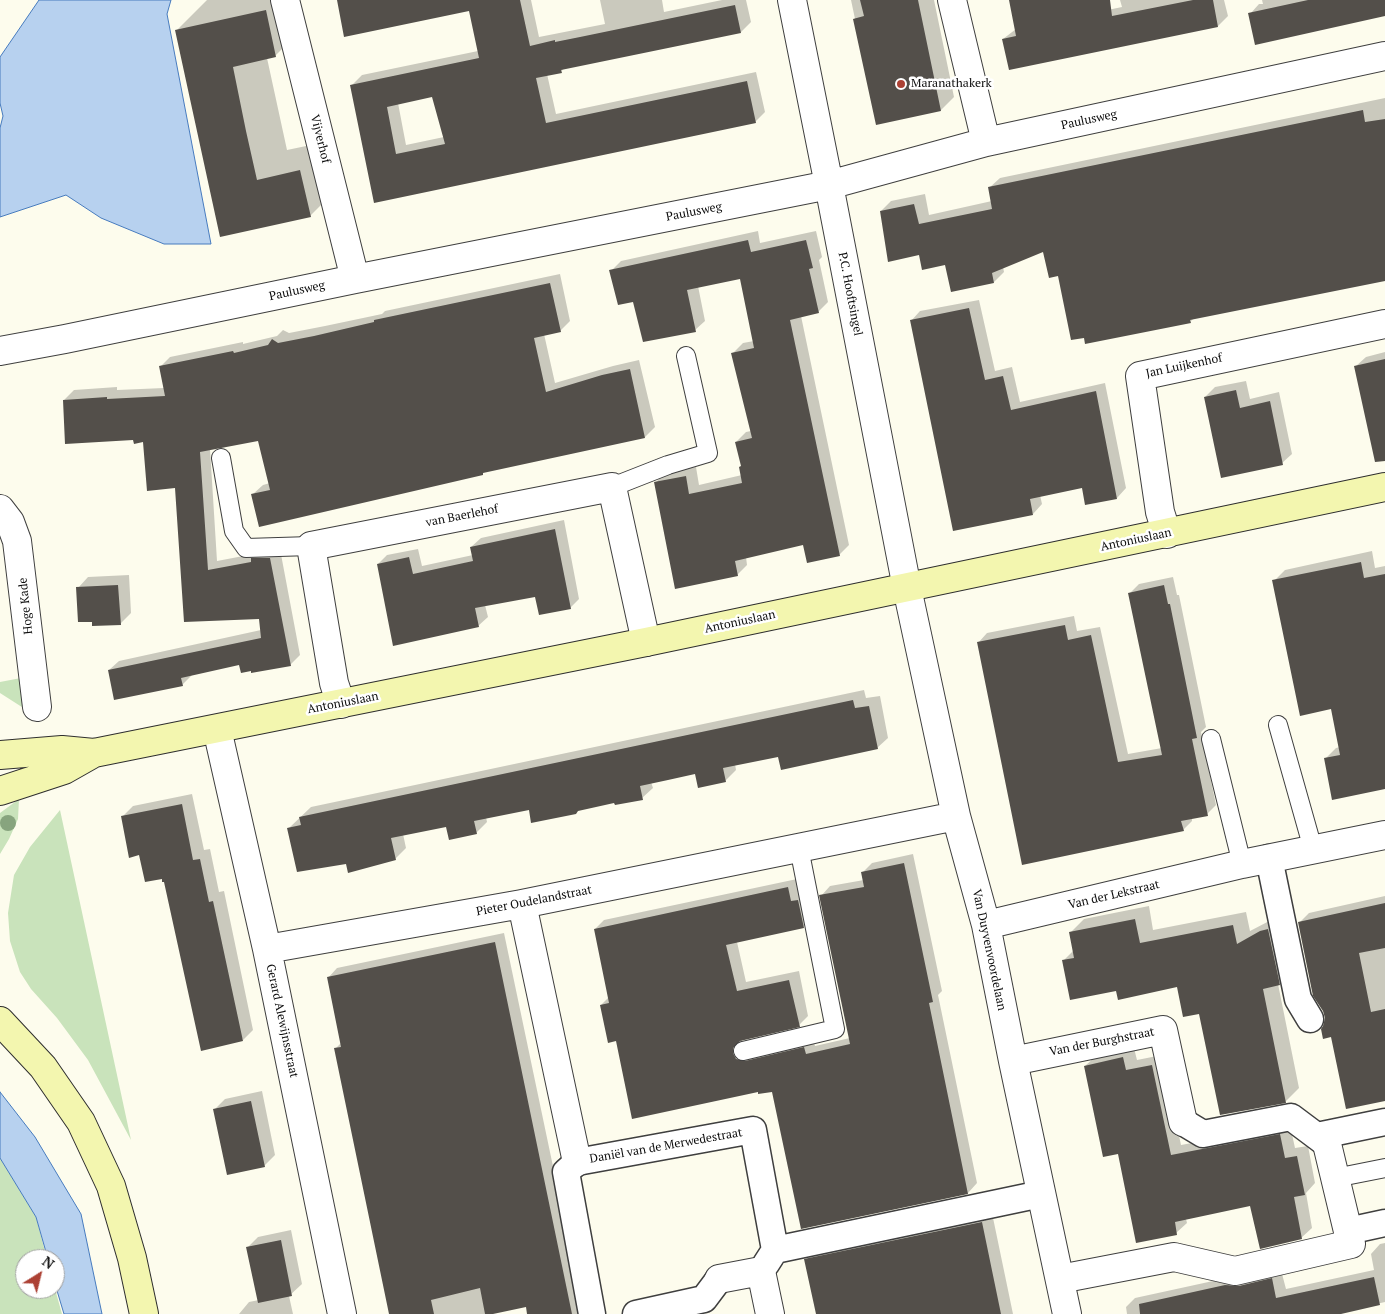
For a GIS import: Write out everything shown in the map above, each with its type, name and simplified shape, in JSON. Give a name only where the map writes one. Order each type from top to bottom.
[{"type":"main road","name":"Antoniuslaan","points":[[0,755],[62,750],[94,753],[646,642],[1385,487]]},
{"type":"main road","name":"Antoniuslaan","points":[[0,791],[64,770],[94,753]]},
{"type":"main road","points":[[0,1021],[43,1067],[81,1122],[111,1186],[132,1258],[144,1314]]},
{"type":"street","name":"Vijverhof","points":[[285,0],[355,279]]},
{"type":"street","name":"P.C. Hooftsingel","points":[[792,0],[830,185],[907,588]]},
{"type":"street","points":[[952,0],[986,142]]},
{"type":"street","name":"Paulusweg","points":[[0,351],[830,185],[986,142],[1385,56]]},
{"type":"street","name":"Jan Luijkenhof","points":[[1167,534],[1160,512],[1140,376],[1385,324]]},
{"type":"street","points":[[612,487],[646,642]]},
{"type":"street","name":"van Baerlehof","points":[[311,546],[612,487]]},
{"type":"street","name":"Hoge Kade","points":[[0,510],[10,522],[18,541],[37,707]]},
{"type":"street","points":[[311,546],[334,683],[340,704]]},
{"type":"street","name":"Van Duyvenvoordelaan","points":[[907,588],[956,816],[986,925],[1067,1314]]},
{"type":"street","name":"Gerard Alewijnsstraat","points":[[217,729],[267,949],[342,1314]]},
{"type":"street","name":"Pieter Oudelandstraat","points":[[267,949],[522,904],[956,816]]},
{"type":"street","name":"Van der Lekstraat","points":[[986,925],[1242,864],[1385,835]]},
{"type":"street","points":[[1269,858],[1298,999],[1310,1019]]},
{"type":"street","name":"Daniël van de Merwedestraat","points":[[522,904],[577,1162]]},
{"type":"street","name":"Van der Burghstraat","points":[[1013,1061],[1163,1030],[1183,1122],[1203,1134],[1291,1117],[1322,1140]]},
{"type":"street","points":[[1060,1278],[1174,1257],[1235,1271],[1350,1244],[1335,1178],[1322,1140],[1385,1122]]},
{"type":"street","name":"Daniël van de Merwedestraat","points":[[592,1314],[566,1172],[577,1162],[753,1130],[768,1261],[770,1314]]},
{"type":"street","points":[[636,1314],[704,1299],[719,1279],[768,1261],[1041,1194]]},
{"type":"street","points":[[1348,1231],[1385,1223]]},
{"type":"lane","name":"van Baerlehof","points":[[612,487],[668,465],[708,453],[686,356]]},
{"type":"lane","name":"van Baerlehof","points":[[221,458],[234,531],[246,548],[311,546]]},
{"type":"lane","points":[[1278,725],[1313,849]]},
{"type":"lane","points":[[1211,739],[1242,864]]},
{"type":"lane","points":[[743,1051],[835,1029],[799,848]]},
{"type":"lane","points":[[1335,1178],[1385,1168]]},
{"type":"green space","points":[[21,678],[25,709],[0,693],[0,682]]},
{"type":"green space","points":[[19,799],[18,819],[0,854],[0,813]]},
{"type":"green space","points":[[60,810],[131,1140],[88,1060],[57,1018],[31,989],[20,972],[10,941],[8,913],[14,875],[30,847]]},
{"type":"green space","points":[[0,1158],[36,1217],[44,1249],[15,1249],[15,1299],[58,1299],[62,1314],[0,1314]]},
{"type":"water","points":[[39,0],[171,0],[167,14],[211,244],[164,244],[101,218],[66,195],[0,217],[0,128],[3,116],[0,103],[0,57]]},
{"type":"water","points":[[0,1092],[35,1137],[81,1214],[102,1314],[64,1314],[60,1299],[65,1299],[65,1249],[45,1249],[36,1217],[0,1158]]},
{"type":"building","points":[[337,0],[520,0],[530,46],[735,5],[741,33],[561,70],[562,73],[536,78],[546,123],[747,81],[756,123],[374,203],[350,85],[479,58],[469,11],[344,37]],"holes":[[[432,97],[445,144],[396,154],[387,107]]]},
{"type":"building","name":"Maranathakerk","points":[[860,0],[918,0],[941,111],[876,125],[853,19],[864,16]]},
{"type":"building","points":[[1009,0],[1110,0],[1112,16],[1193,0],[1213,0],[1218,27],[1009,70],[1002,39],[1016,36]]},
{"type":"building","points":[[1308,0],[1385,0],[1385,16],[1255,45],[1248,13]]},
{"type":"building","points":[[266,10],[276,57],[233,67],[246,131],[257,180],[300,170],[311,217],[220,237],[175,30]]},
{"type":"building","points":[[1363,110],[1365,122],[1385,119],[1385,281],[1190,320],[1191,323],[1085,344],[1084,338],[1071,340],[1058,276],[1049,278],[1043,252],[992,273],[994,283],[951,292],[945,265],[922,270],[919,255],[888,262],[880,211],[914,204],[919,224],[992,209],[988,187]]},
{"type":"building","points":[[748,240],[751,252],[806,240],[813,268],[809,269],[819,313],[790,320],[840,556],[807,563],[803,545],[735,561],[738,576],[675,589],[654,482],[686,476],[689,494],[742,483],[739,467],[741,466],[735,442],[752,438],[731,353],[754,348],[740,279],[687,290],[696,332],[643,342],[633,302],[618,305],[609,270]]},
{"type":"building","points":[[550,283],[561,332],[534,338],[546,392],[602,375],[630,369],[645,438],[483,473],[483,475],[259,527],[251,494],[270,490],[258,441],[200,452],[208,570],[251,562],[251,558],[270,558],[291,666],[241,673],[239,665],[181,678],[183,686],[114,700],[108,670],[261,638],[259,619],[184,622],[175,488],[147,491],[143,442],[134,444],[133,440],[65,444],[63,400],[165,396],[159,366],[268,345],[272,339],[278,343],[314,336],[374,322],[374,320]]},
{"type":"building","points":[[969,308],[985,380],[1003,376],[1011,410],[1096,391],[1117,499],[1085,505],[1082,488],[1030,499],[1033,515],[953,531],[910,320]]},
{"type":"building","points":[[1385,359],[1385,461],[1375,462],[1354,366]]},
{"type":"building","points":[[1236,390],[1240,408],[1270,401],[1283,465],[1221,478],[1204,397]]},
{"type":"building","points":[[555,529],[571,609],[539,615],[535,597],[475,608],[479,627],[393,646],[377,564],[409,557],[413,574],[473,561],[470,547]]},
{"type":"building","points":[[1361,562],[1364,578],[1385,574],[1385,789],[1332,800],[1324,758],[1340,755],[1331,709],[1300,716],[1272,580]]},
{"type":"building","points":[[118,585],[121,625],[92,626],[92,622],[78,622],[76,587]]},
{"type":"building","points":[[1164,585],[1168,604],[1170,604],[1197,738],[1192,739],[1208,816],[1181,821],[1184,831],[1022,865],[977,642],[1065,625],[1068,640],[1091,635],[1118,762],[1162,755],[1128,593]]},
{"type":"building","points":[[853,700],[855,708],[869,706],[878,749],[781,770],[778,757],[723,768],[726,782],[698,788],[695,774],[640,786],[643,800],[615,805],[614,803],[578,811],[576,814],[531,823],[529,810],[474,821],[477,834],[449,840],[446,827],[391,838],[396,860],[348,873],[346,864],[297,872],[287,828],[301,825],[299,817]]},
{"type":"building","points":[[182,804],[193,860],[200,859],[209,902],[213,901],[243,1041],[201,1051],[164,882],[162,882],[162,879],[145,882],[139,855],[129,858],[121,816]]},
{"type":"building","points":[[904,863],[933,1002],[929,1003],[968,1194],[801,1229],[772,1092],[758,1094],[758,1092],[632,1119],[616,1041],[608,1043],[600,1005],[609,1003],[594,929],[788,887],[791,901],[798,900],[804,928],[726,945],[737,991],[789,980],[800,1027],[740,1041],[733,1048],[733,1053],[736,1059],[745,1061],[804,1047],[806,1054],[850,1044],[819,895],[864,887],[861,872]]},
{"type":"building","points":[[1385,903],[1385,948],[1359,953],[1371,1012],[1385,1009],[1385,1101],[1346,1109],[1331,1037],[1323,1039],[1321,1029],[1325,1018],[1323,1011],[1313,996],[1298,922]]},
{"type":"building","points":[[1135,919],[1140,943],[1233,925],[1237,944],[1260,931],[1268,929],[1280,985],[1263,989],[1286,1103],[1220,1115],[1199,1014],[1183,1017],[1177,987],[1118,1000],[1116,991],[1070,1000],[1062,960],[1074,958],[1069,932]]},
{"type":"building","points":[[495,942],[572,1314],[527,1314],[526,1307],[485,1314],[480,1288],[431,1300],[434,1314],[389,1314],[334,1048],[341,1047],[327,977]]},
{"type":"building","points":[[1123,1057],[1126,1070],[1152,1065],[1171,1155],[1280,1134],[1285,1158],[1297,1156],[1305,1195],[1294,1197],[1302,1239],[1260,1249],[1250,1206],[1175,1222],[1177,1235],[1136,1243],[1118,1154],[1103,1157],[1084,1066]]},
{"type":"building","points":[[251,1101],[265,1167],[227,1175],[213,1109]]},
{"type":"building","points":[[982,1222],[1001,1314],[816,1314],[804,1259]]},
{"type":"building","points":[[281,1240],[292,1296],[258,1303],[246,1247]]},
{"type":"building","points":[[1374,1277],[1380,1305],[1341,1314],[1140,1314],[1139,1304],[1225,1285],[1239,1286],[1272,1278],[1276,1298]]},
{"type":"place","name":"Maranathakerk","points":[[901,84]]}]
